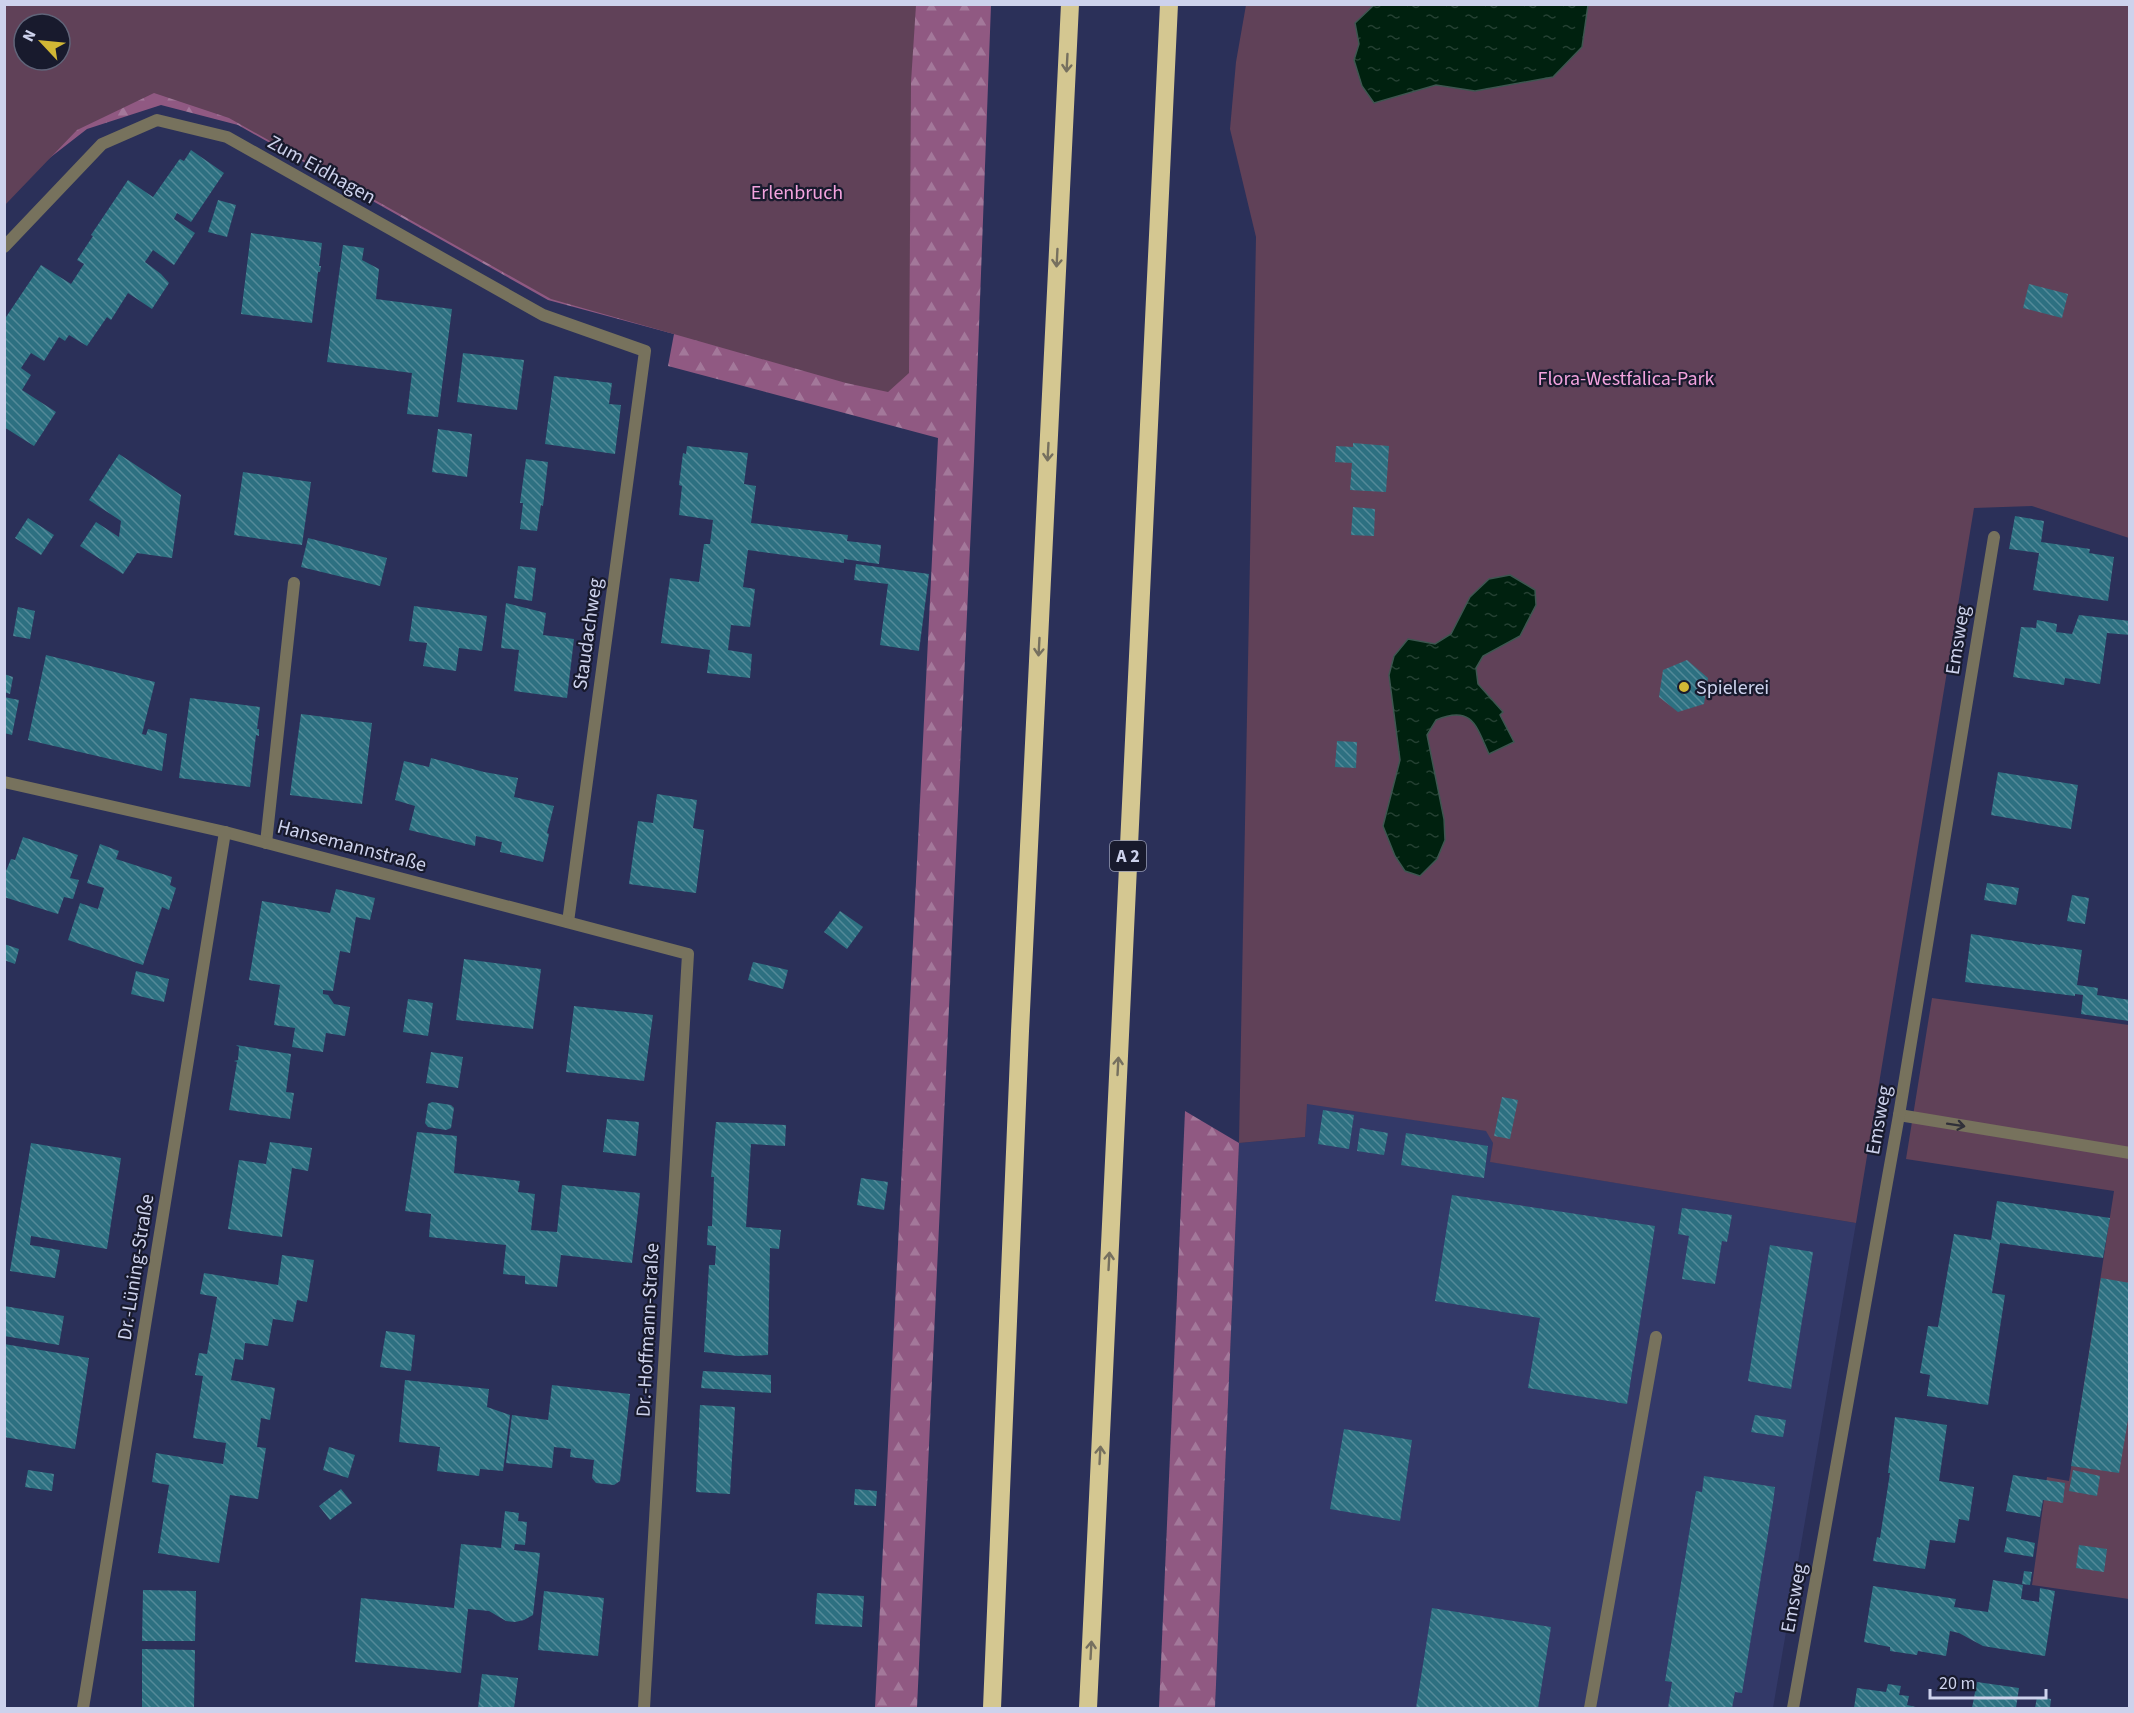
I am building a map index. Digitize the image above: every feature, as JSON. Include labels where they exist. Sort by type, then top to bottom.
[{"type":"highway","points":[[992,1708],[1020,1031],[1070,4]]},
{"type":"highway","name":"A 2","points":[[1088,1708],[1169,4]]},
{"type":"street","name":"Zum Eidhagen","points":[[4,248],[102,144],[157,120],[227,137],[543,315],[645,351]]},
{"type":"street","name":"Staudachweg","points":[[568,922],[645,351]]},
{"type":"street","name":"Emsweg","points":[[1793,1708],[1899,1115],[1994,537]]},
{"type":"street","points":[[266,843],[294,583]]},
{"type":"street","name":"Hansemannstraße","points":[[4,782],[225,832],[688,954]]},
{"type":"street","name":"Dr.-Lüning-Straße","points":[[83,1708],[225,832]]},
{"type":"street","name":"Dr.-Hoffmann-Straße","points":[[644,1708],[688,954]]},
{"type":"street","points":[[1899,1115],[2130,1153]]},
{"type":"street","points":[[1590,1708],[1656,1337]]},
{"type":"shaded area","points":[[1306,1103],[1487,1131],[1493,1143],[1491,1162],[1856,1223],[1773,1708],[1215,1708],[1239,1143],[1305,1137]]},
{"type":"green space","name":"Erlenbruch","points":[[5,4],[916,5],[911,82],[909,373],[888,392],[846,383],[551,299],[229,118],[154,93],[77,130],[5,205]]},
{"type":"green space","name":"Erlenbruch","points":[[5,5],[991,5],[974,461],[917,1708],[875,1708],[938,438],[668,366],[674,334],[548,300],[238,125],[161,105],[87,129],[38,167],[19,72],[72,72],[72,12],[12,12],[12,39]]},
{"type":"green space","name":"Flora-Westfalica-Park","points":[[1246,5],[2129,5],[2129,538],[2032,506],[1974,508],[1856,1223],[1490,1162],[1493,1143],[1486,1131],[1307,1104],[1305,1137],[1239,1143],[1256,237],[1230,129],[1236,62]]},
{"type":"green space","points":[[1932,998],[2129,1025],[2129,1599],[2032,1585],[2047,1477],[2069,1481],[2114,1191],[1906,1159]]},
{"type":"green space","points":[[1185,1111],[1239,1143],[1215,1708],[1159,1708]]},
{"type":"water","points":[[1374,5],[1588,5],[1582,47],[1553,77],[1475,91],[1436,85],[1374,103],[1362,86],[1354,60],[1359,44],[1355,23]]},
{"type":"water","points":[[1510,575],[1535,590],[1536,605],[1520,636],[1483,656],[1476,668],[1478,684],[1503,712],[1500,715],[1514,742],[1489,754],[1471,720],[1458,715],[1436,720],[1427,735],[1444,819],[1445,840],[1437,859],[1420,876],[1405,871],[1395,856],[1383,826],[1400,760],[1389,675],[1394,656],[1408,639],[1435,644],[1451,634],[1470,597],[1489,579]]},
{"type":"building","points":[[191,150],[224,173],[191,222],[177,213],[174,219],[195,233],[174,265],[153,250],[145,262],[169,283],[152,309],[128,293],[111,320],[107,317],[87,346],[69,335],[65,341],[59,337],[44,361],[31,353],[21,368],[31,375],[22,390],[56,412],[34,446],[4,427],[4,320],[41,265],[71,284],[84,264],[77,260],[128,180],[153,197],[179,160],[184,161]]},
{"type":"building","points":[[218,200],[236,205],[227,237],[208,232]]},
{"type":"building","points":[[251,233],[322,243],[319,266],[321,266],[318,272],[312,323],[241,314]]},
{"type":"building","points":[[343,245],[364,248],[362,260],[379,269],[376,299],[452,309],[438,417],[407,414],[412,373],[327,362]]},
{"type":"building","points":[[2029,284],[2068,294],[2062,318],[2023,308]]},
{"type":"building","points":[[463,353],[524,360],[517,410],[457,402]]},
{"type":"building","points":[[554,376],[612,383],[609,404],[621,405],[615,454],[545,444]]},
{"type":"building","points":[[438,429],[472,434],[467,477],[432,472]]},
{"type":"building","points":[[1353,443],[1389,446],[1386,492],[1350,490],[1352,463],[1335,462],[1336,446],[1353,447]]},
{"type":"building","points":[[687,446],[748,453],[744,484],[756,486],[751,523],[848,535],[847,541],[881,545],[879,564],[844,559],[844,563],[748,550],[743,587],[755,589],[750,627],[731,625],[728,650],[752,654],[750,678],[707,673],[710,650],[661,643],[670,578],[699,582],[704,544],[710,544],[713,520],[679,515],[682,486],[679,485],[683,453],[686,454]]},
{"type":"building","points":[[119,454],[181,495],[172,558],[137,553],[123,574],[80,546],[96,522],[119,537],[121,521],[89,500]]},
{"type":"building","points":[[526,459],[548,462],[543,506],[541,505],[537,531],[520,529],[523,503],[520,503]]},
{"type":"building","points":[[243,472],[311,482],[302,545],[234,535]]},
{"type":"building","points":[[1353,507],[1375,509],[1374,536],[1351,535]]},
{"type":"building","points":[[2015,516],[2044,521],[2041,542],[2090,549],[2089,553],[2114,557],[2108,601],[2033,590],[2039,553],[2009,549]]},
{"type":"building","points":[[28,518],[54,535],[41,555],[15,538]]},
{"type":"building","points":[[308,538],[387,558],[380,586],[301,567]]},
{"type":"building","points":[[856,564],[929,574],[919,651],[880,645],[888,584],[854,580]]},
{"type":"building","points":[[518,566],[536,568],[532,601],[514,598]]},
{"type":"building","points":[[506,603],[546,613],[543,635],[574,639],[567,698],[514,691],[519,650],[501,648]]},
{"type":"building","points":[[414,606],[487,616],[482,651],[459,648],[456,671],[423,666],[427,643],[409,641]]},
{"type":"building","points":[[18,607],[35,611],[30,639],[13,636]]},
{"type":"building","points":[[2079,615],[2130,621],[2130,635],[2107,633],[2100,684],[2065,678],[2064,685],[2013,677],[2021,627],[2036,628],[2037,620],[2057,624],[2056,632],[2072,634]]},
{"type":"building","points":[[46,655],[155,682],[142,734],[146,735],[148,729],[167,734],[162,771],[28,740]]},
{"type":"building","name":"Spielerei","points":[[1687,660],[1708,678],[1704,704],[1678,712],[1659,697],[1663,670]]},
{"type":"building","points":[[4,674],[13,677],[10,694],[4,692]]},
{"type":"building","points":[[4,697],[19,700],[12,735],[4,733]]},
{"type":"building","points":[[190,698],[260,707],[257,729],[259,729],[259,736],[256,735],[250,787],[179,778]]},
{"type":"building","points":[[301,714],[372,723],[362,804],[290,795]]},
{"type":"building","points":[[1337,741],[1357,742],[1356,768],[1335,767]]},
{"type":"building","points":[[431,758],[518,778],[514,797],[554,806],[543,862],[500,852],[502,842],[476,836],[475,846],[409,830],[415,806],[395,800],[404,761],[429,767]]},
{"type":"building","points":[[1998,772],[2078,785],[2071,829],[1991,815]]},
{"type":"building","points":[[657,794],[697,800],[693,828],[704,830],[696,893],[629,884],[638,821],[653,823]]},
{"type":"building","points":[[23,837],[78,855],[70,878],[79,880],[73,899],[64,897],[58,914],[4,897],[4,876],[11,859],[15,860]]},
{"type":"building","points":[[100,844],[119,851],[116,859],[172,877],[170,885],[176,888],[169,910],[162,907],[143,965],[68,940],[80,903],[98,909],[104,888],[87,883]]},
{"type":"building","points":[[1987,883],[2019,888],[2016,905],[1984,900]]},
{"type":"building","points":[[336,889],[375,898],[370,920],[356,917],[350,953],[340,951],[333,991],[323,990],[323,994],[328,995],[334,1004],[350,1007],[345,1036],[326,1033],[323,1052],[292,1047],[295,1028],[274,1025],[280,985],[249,980],[262,901],[330,913]]},
{"type":"building","points":[[2072,895],[2089,898],[2085,924],[2067,921]]},
{"type":"building","points":[[840,911],[863,927],[847,949],[824,932]]},
{"type":"building","points":[[1971,934],[2082,950],[2077,985],[2098,988],[2097,995],[2130,1000],[2129,1021],[2081,1014],[2083,995],[2075,994],[2075,996],[1965,982]]},
{"type":"building","points":[[4,944],[19,949],[15,964],[4,960]]},
{"type":"building","points":[[464,959],[541,969],[533,1029],[456,1020]]},
{"type":"building","points":[[753,962],[788,970],[783,989],[748,980]]},
{"type":"building","points":[[136,971],[169,979],[164,1002],[131,994]]},
{"type":"building","points":[[408,999],[433,1003],[428,1036],[403,1032]]},
{"type":"building","points":[[574,1006],[653,1015],[644,1081],[566,1072]]},
{"type":"building","points":[[236,1045],[291,1054],[286,1092],[294,1093],[290,1119],[229,1110],[237,1062],[234,1061],[238,1060],[239,1047]]},
{"type":"building","points":[[431,1052],[463,1057],[458,1088],[426,1083]]},
{"type":"building","points":[[1502,1097],[1518,1100],[1510,1139],[1494,1136]]},
{"type":"building","points":[[432,1102],[451,1105],[454,1108],[451,1128],[446,1130],[428,1127],[425,1123],[428,1104]]},
{"type":"building","points":[[1323,1110],[1354,1115],[1349,1149],[1318,1144]]},
{"type":"building","points":[[607,1119],[639,1122],[636,1156],[603,1152]]},
{"type":"building","points":[[716,1122],[786,1125],[785,1146],[751,1144],[746,1227],[781,1230],[779,1249],[770,1248],[768,1355],[738,1356],[704,1352],[709,1265],[715,1265],[716,1246],[707,1245],[708,1226],[712,1226],[714,1177],[711,1177]]},
{"type":"building","points":[[1360,1128],[1388,1133],[1384,1155],[1357,1151]]},
{"type":"building","points":[[417,1132],[457,1136],[454,1173],[520,1181],[518,1192],[535,1194],[531,1230],[557,1232],[562,1185],[640,1193],[632,1263],[561,1255],[557,1287],[525,1284],[525,1276],[503,1274],[506,1245],[429,1237],[431,1214],[405,1211]]},
{"type":"building","points":[[1406,1133],[1488,1146],[1484,1178],[1401,1165]]},
{"type":"building","points":[[270,1142],[312,1148],[308,1171],[292,1168],[282,1237],[228,1229],[239,1160],[266,1164]]},
{"type":"building","points":[[31,1143],[121,1158],[107,1249],[31,1236],[30,1245],[60,1250],[55,1278],[10,1271]]},
{"type":"building","points":[[861,1178],[888,1182],[884,1210],[857,1205]]},
{"type":"building","points":[[1452,1195],[1655,1226],[1627,1404],[1528,1388],[1540,1318],[1435,1301]]},
{"type":"building","points":[[1997,1201],[2110,1218],[2103,1258],[2000,1243],[1992,1293],[2005,1295],[1988,1405],[1927,1396],[1930,1375],[1920,1373],[1928,1326],[1938,1327],[1954,1234],[1991,1240]]},
{"type":"building","points":[[1682,1208],[1732,1215],[1727,1242],[1722,1241],[1715,1284],[1682,1279],[1689,1236],[1678,1234]]},
{"type":"building","points":[[1770,1245],[1813,1252],[1791,1389],[1748,1381]]},
{"type":"building","points":[[282,1255],[314,1260],[307,1302],[297,1300],[293,1322],[273,1319],[268,1346],[245,1343],[243,1360],[235,1359],[231,1380],[275,1388],[270,1420],[261,1418],[257,1447],[266,1448],[258,1499],[230,1495],[219,1563],[158,1553],[169,1485],[152,1482],[156,1453],[223,1464],[226,1443],[193,1438],[203,1376],[195,1375],[199,1353],[207,1354],[217,1297],[200,1294],[204,1273],[278,1285]]},
{"type":"building","points":[[2101,1278],[2130,1283],[2130,1408],[2119,1473],[2071,1466]]},
{"type":"building","points":[[4,1306],[64,1316],[59,1345],[4,1336]]},
{"type":"building","points":[[386,1331],[415,1335],[411,1371],[380,1367]]},
{"type":"building","points":[[4,1344],[89,1358],[75,1449],[4,1437]]},
{"type":"building","points":[[703,1371],[771,1375],[771,1393],[701,1388]]},
{"type":"building","points":[[405,1380],[489,1389],[487,1407],[510,1415],[503,1471],[480,1469],[479,1476],[437,1471],[440,1447],[399,1442]]},
{"type":"building","points":[[552,1385],[630,1394],[620,1481],[614,1485],[596,1483],[592,1478],[594,1460],[570,1457],[571,1449],[554,1447],[552,1468],[506,1463],[512,1415],[548,1420]]},
{"type":"building","points":[[700,1405],[735,1407],[730,1494],[696,1492]]},
{"type":"building","points":[[1755,1415],[1786,1420],[1783,1437],[1751,1432]]},
{"type":"building","points":[[1895,1417],[1947,1425],[1939,1481],[1974,1487],[1969,1521],[1959,1519],[1955,1543],[1930,1540],[1925,1569],[1873,1561],[1877,1537],[1880,1538],[1890,1473],[1888,1473]]},
{"type":"building","points":[[1344,1429],[1412,1440],[1400,1521],[1330,1509]]},
{"type":"building","points":[[329,1447],[355,1455],[348,1478],[323,1470]]},
{"type":"building","points":[[28,1470],[54,1474],[52,1491],[25,1487]]},
{"type":"building","points":[[2073,1470],[2100,1476],[2097,1496],[2069,1491]]},
{"type":"building","points":[[2013,1475],[2065,1483],[2063,1503],[2043,1500],[2040,1517],[2006,1511]]},
{"type":"building","points":[[1704,1476],[1775,1487],[1773,1503],[1742,1693],[1735,1692],[1732,1708],[1668,1708],[1672,1682],[1665,1681],[1696,1491],[1702,1492]]},
{"type":"building","points":[[341,1489],[352,1503],[330,1520],[319,1506]]},
{"type":"building","points":[[855,1489],[877,1491],[876,1506],[854,1505]]},
{"type":"building","points":[[505,1511],[519,1513],[518,1521],[527,1522],[525,1545],[515,1544],[514,1550],[540,1553],[533,1615],[515,1622],[506,1621],[489,1611],[468,1609],[461,1673],[355,1662],[361,1598],[454,1608],[461,1544],[501,1548]]},
{"type":"building","points":[[2007,1537],[2035,1543],[2033,1557],[2004,1552]]},
{"type":"building","points":[[2079,1545],[2107,1549],[2104,1572],[2076,1568]]},
{"type":"building","points":[[2024,1571],[2032,1572],[2030,1585],[2022,1584]]},
{"type":"building","points":[[1993,1580],[2023,1585],[2021,1599],[2039,1602],[2040,1588],[2055,1591],[2045,1656],[1983,1646],[1959,1633],[1950,1631],[1946,1656],[1918,1651],[1917,1655],[1890,1651],[1890,1647],[1864,1642],[1873,1586],[1956,1599],[1954,1607],[1988,1612]]},
{"type":"building","points":[[143,1590],[196,1591],[195,1641],[142,1641]]},
{"type":"building","points":[[544,1591],[604,1598],[598,1656],[538,1650]]},
{"type":"building","points":[[817,1593],[864,1596],[862,1627],[815,1624]]},
{"type":"building","points":[[1432,1608],[1551,1627],[1538,1708],[1416,1708]]},
{"type":"building","points":[[142,1649],[195,1650],[194,1708],[142,1708]]},
{"type":"building","points":[[482,1674],[518,1678],[514,1708],[478,1708]]},
{"type":"building","points":[[1977,1682],[2019,1688],[2016,1708],[1972,1708]]},
{"type":"building","points":[[1888,1684],[1901,1686],[1899,1695],[1909,1696],[1907,1705],[1920,1708],[1854,1708],[1857,1688],[1886,1692]]},
{"type":"building","points":[[2037,1697],[2051,1699],[2050,1708],[2035,1708]]},
{"type":"place","name":"Spielerei","points":[[1684,687]]}]
